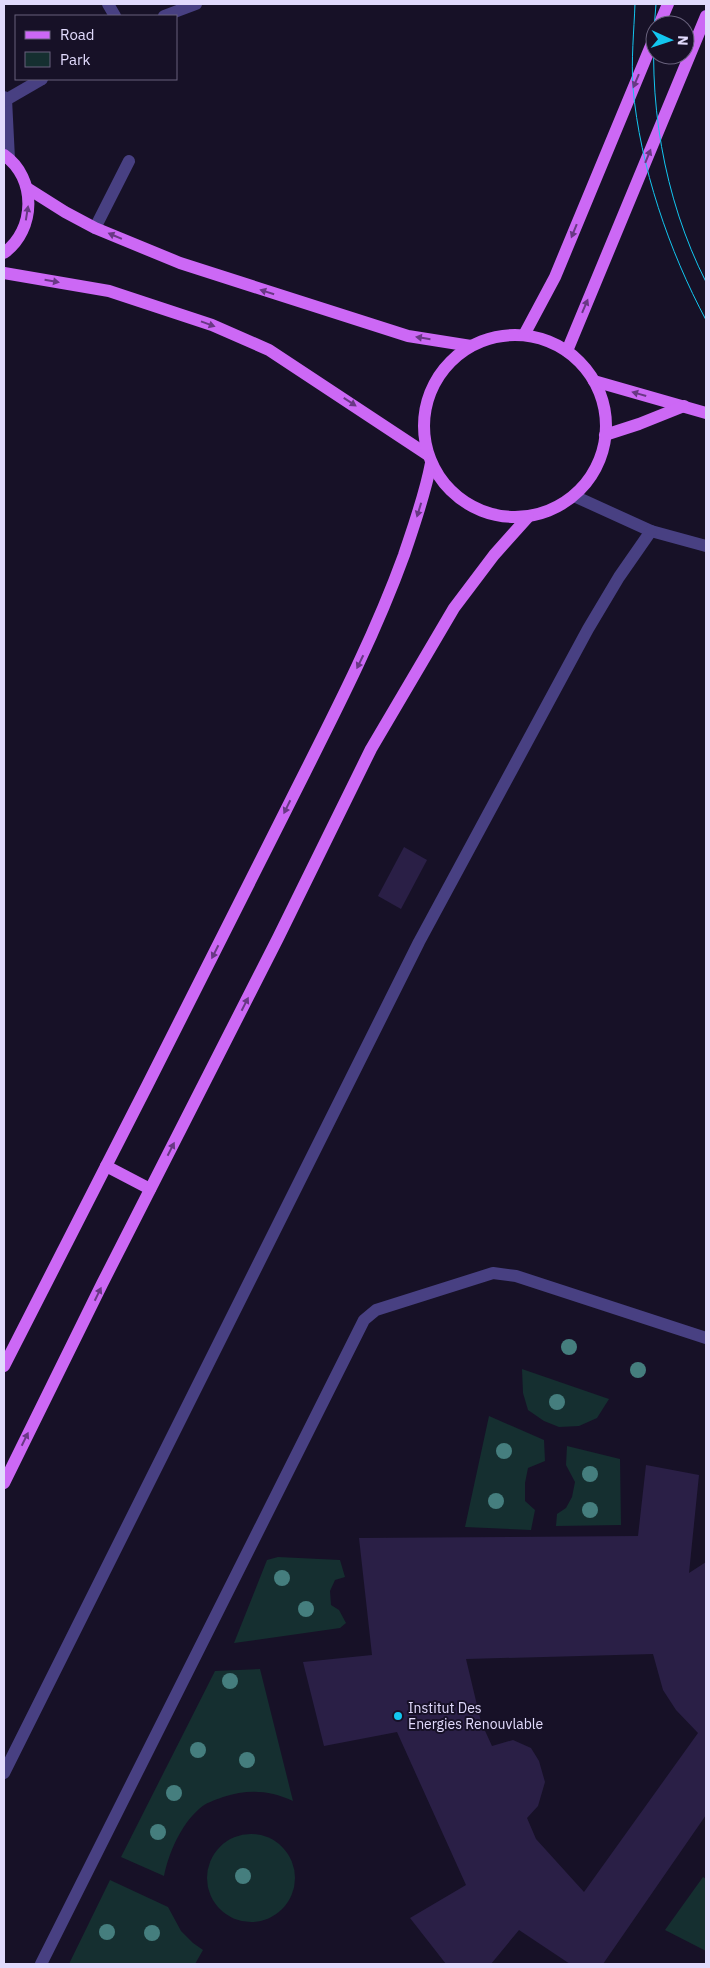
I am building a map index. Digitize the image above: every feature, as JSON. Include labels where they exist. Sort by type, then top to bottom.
[{"type":"main road","points":[[566,351],[706,16]]},
{"type":"main road","points":[[524,335],[555,277],[645,60]]},
{"type":"main road","points":[[4,253],[11,248],[23,231],[29,210],[27,188],[20,172],[6,157]]},
{"type":"main road","points":[[27,188],[64,212],[95,228],[180,263],[408,336],[471,346]]},
{"type":"main road","points":[[4,273],[109,291],[212,325],[269,350],[429,459],[443,483],[460,500],[481,511],[504,518],[528,517],[544,513],[560,506],[574,496],[599,462],[605,435],[604,407],[594,381],[586,370],[566,351],[554,343],[524,335],[506,335],[488,339],[471,346],[454,358],[440,374],[429,392],[424,413],[424,434],[429,459],[427,484],[395,580],[364,652],[4,1366]]},
{"type":"main road","points":[[594,381],[706,413]]},
{"type":"main road","points":[[605,435],[684,406]]},
{"type":"main road","points":[[4,1483],[150,1189],[274,947],[371,749],[454,608],[494,555],[528,517]]},
{"type":"main road","points":[[106,1166],[150,1189]]},
{"type":"street","points":[[108,4],[114,15]]},
{"type":"street","points":[[167,15],[196,4]]},
{"type":"street","points":[[6,157],[5,99],[40,80]]},
{"type":"street","points":[[95,228],[129,160]]},
{"type":"street","points":[[574,496],[650,530],[706,546]]},
{"type":"street","points":[[4,1772],[419,942],[588,629],[650,530]]},
{"type":"street","points":[[41,1964],[364,1320],[376,1310],[493,1273],[516,1276],[706,1338]]},
{"type":"green space","points":[[522,1369],[609,1399],[597,1418],[579,1426],[559,1427],[544,1421],[528,1410],[523,1393]]},
{"type":"green space","points":[[489,1416],[544,1440],[545,1461],[528,1468],[525,1483],[525,1501],[535,1510],[531,1530],[465,1527]]},
{"type":"green space","points":[[567,1446],[620,1459],[621,1525],[556,1526],[557,1514],[566,1508],[572,1497],[575,1482],[566,1465]]},
{"type":"green space","points":[[278,1557],[340,1560],[345,1577],[335,1580],[330,1591],[331,1605],[339,1610],[346,1623],[340,1628],[234,1643],[267,1560]]},
{"type":"green space","points":[[260,1669],[293,1801],[267,1793],[250,1792],[232,1794],[204,1805],[193,1815],[181,1831],[169,1858],[164,1876],[121,1857],[215,1671]]},
{"type":"green space","points":[[251,1834],[268,1837],[276,1841],[288,1853],[292,1861],[295,1878],[292,1895],[288,1903],[276,1915],[268,1919],[251,1922],[234,1919],[226,1915],[214,1903],[210,1895],[207,1878],[210,1861],[214,1853],[226,1841],[234,1837]]},
{"type":"green space","points":[[703,1877],[706,1879],[706,1951],[665,1930]]},
{"type":"green space","points":[[110,1880],[168,1907],[181,1931],[203,1950],[195,1964],[69,1964]]},
{"type":"building","points":[[404,847],[427,860],[401,909],[378,896]]},
{"type":"building","name":"Institut Des Energies Renouvlable","points":[[646,1465],[699,1475],[689,1573],[706,1562],[706,1815],[603,1964],[570,1964],[519,1930],[491,1964],[446,1964],[410,1918],[466,1885],[397,1732],[324,1746],[303,1662],[372,1655],[359,1538],[638,1536]],"holes":[[[653,1654],[663,1690],[676,1710],[698,1733],[584,1892],[536,1839],[527,1818],[538,1806],[545,1782],[539,1761],[531,1748],[513,1740],[492,1746],[481,1722],[466,1659]]]},
{"type":"tram line","points":[[635,4],[632,77],[642,147],[649,177],[668,237],[706,320]]},
{"type":"tram line","points":[[656,4],[654,75],[662,146],[679,216],[691,250],[706,282]]},
{"type":"place","name":"Institut Des Energies Renouvlable","points":[[398,1716]]}]
